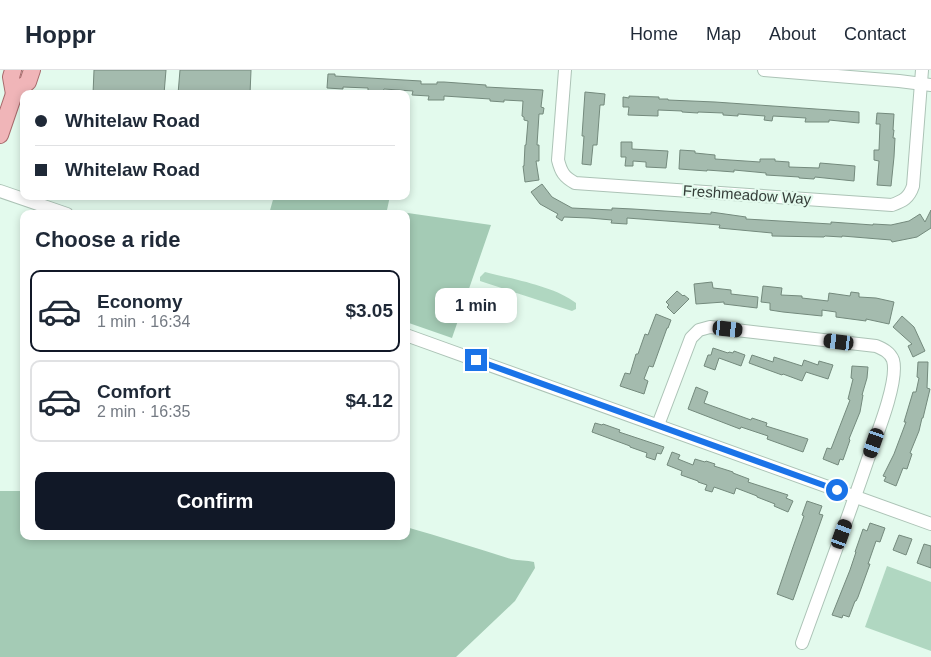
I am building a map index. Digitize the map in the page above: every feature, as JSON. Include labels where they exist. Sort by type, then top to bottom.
[{"type":"main road","points":[[0,135],[14,94],[11,77],[13,70]]},
{"type":"main road","points":[[14,94],[28,82],[32,70]]},
{"type":"street","name":"Freshmeadow Way","points":[[565,70],[558,160],[561,170],[568,179],[575,183],[892,205],[902,202],[907,198],[913,186],[926,84],[922,70]]},
{"type":"street","points":[[764,70],[926,84]]},
{"type":"street","points":[[0,191],[20,198]]},
{"type":"street","points":[[26,200],[55,210]]},
{"type":"street","points":[[658,425],[691,338],[699,330],[710,327],[876,346],[886,350],[892,358],[894,371],[886,407],[802,643]]},
{"type":"street","points":[[410,336],[931,524]]},
{"type":"green space","points":[[273,200],[389,200],[387,210],[270,210]]},
{"type":"green space","points":[[410,213],[491,225],[452,338],[410,323]]},
{"type":"green space","points":[[485,272],[556,292],[576,303],[576,309],[572,311],[480,281],[480,277]]},
{"type":"green space","points":[[0,491],[20,491],[20,540],[410,540],[410,528],[511,559],[534,562],[535,568],[515,601],[456,657],[0,657]]},
{"type":"green space","points":[[887,566],[931,582],[931,651],[865,627]]},
{"type":"building","points":[[94,70],[166,70],[164,90],[93,90]]},
{"type":"building","points":[[180,70],[251,70],[250,90],[178,90]]},
{"type":"building","points":[[328,74],[335,74],[335,76],[421,81],[421,84],[444,82],[486,85],[486,87],[543,90],[541,107],[544,108],[543,114],[539,114],[537,145],[539,145],[539,161],[536,161],[539,180],[525,182],[523,166],[528,121],[524,120],[522,116],[523,101],[504,100],[504,102],[490,101],[490,99],[444,96],[444,100],[428,100],[429,96],[412,95],[413,91],[410,90],[327,88]]},
{"type":"building","points":[[585,92],[605,94],[604,105],[600,105],[597,145],[593,145],[591,165],[582,164]]},
{"type":"building","points":[[629,96],[859,112],[859,123],[829,120],[829,122],[805,122],[806,118],[773,116],[772,121],[764,120],[765,116],[738,114],[738,116],[723,115],[723,113],[658,110],[658,116],[628,115],[629,107],[623,107],[623,97],[629,98]]},
{"type":"building","points":[[877,113],[894,114],[893,138],[895,138],[891,186],[877,185],[879,161],[874,160],[874,150],[879,150],[880,124],[876,124]]},
{"type":"building","points":[[621,142],[632,142],[632,149],[668,151],[666,168],[646,167],[646,162],[633,161],[633,166],[625,166],[626,157],[621,157]]},
{"type":"building","points":[[680,150],[715,155],[715,159],[760,162],[760,159],[775,159],[775,161],[789,162],[789,167],[819,168],[820,163],[855,166],[854,181],[766,175],[766,173],[734,170],[734,172],[679,169]]},
{"type":"building","points":[[542,184],[552,197],[572,208],[612,210],[612,208],[711,214],[711,212],[746,217],[746,219],[873,225],[891,225],[909,221],[920,214],[925,222],[931,210],[931,228],[917,237],[892,242],[891,240],[842,236],[772,236],[772,233],[719,228],[720,225],[627,218],[627,224],[611,223],[612,220],[589,218],[564,217],[562,221],[556,217],[558,214],[540,204],[531,192]]},
{"type":"building","points":[[712,282],[713,288],[731,290],[731,294],[758,297],[757,308],[724,304],[724,302],[696,304],[694,284]]},
{"type":"building","points":[[763,286],[782,288],[781,295],[802,296],[802,298],[828,301],[829,293],[850,296],[851,292],[859,293],[859,297],[894,302],[889,324],[866,319],[866,321],[836,317],[836,312],[822,310],[822,316],[783,312],[770,310],[770,303],[761,302]]},
{"type":"building","points":[[677,291],[689,299],[674,314],[667,307],[669,305],[666,302]]},
{"type":"building","points":[[656,314],[671,320],[653,367],[649,366],[644,379],[648,381],[644,394],[620,386],[625,373],[630,374],[636,354],[638,354],[645,334],[648,335]]},
{"type":"building","points":[[902,316],[914,327],[925,351],[913,357],[908,346],[912,344],[893,327]]},
{"type":"building","points":[[713,348],[728,353],[733,353],[734,351],[745,355],[741,366],[719,358],[715,370],[704,366]]},
{"type":"building","points":[[752,355],[773,362],[774,357],[802,366],[804,360],[818,365],[819,361],[833,365],[828,379],[806,372],[802,381],[749,363]]},
{"type":"building","points":[[918,362],[928,362],[927,388],[930,389],[919,431],[910,453],[912,454],[907,469],[903,468],[896,486],[884,481],[886,477],[883,476],[906,422],[904,422],[913,392],[916,392],[919,378],[917,377]]},
{"type":"building","points":[[852,366],[868,367],[867,378],[860,412],[843,460],[840,459],[838,465],[823,459],[827,448],[831,449],[850,400],[848,399],[853,379],[851,378]]},
{"type":"building","points":[[696,387],[708,392],[704,403],[751,420],[752,418],[767,423],[766,426],[808,439],[803,452],[767,439],[768,436],[741,427],[740,429],[688,409]]},
{"type":"building","points":[[595,423],[603,424],[620,430],[619,432],[664,447],[661,454],[657,453],[655,460],[646,457],[647,453],[592,432]]},
{"type":"building","points":[[672,452],[680,455],[678,459],[693,465],[695,459],[706,461],[715,464],[714,466],[749,479],[748,482],[788,495],[786,498],[793,501],[788,512],[774,506],[775,504],[736,488],[734,494],[714,487],[712,492],[705,490],[707,485],[681,475],[682,471],[667,465]]},
{"type":"building","points":[[807,501],[822,506],[819,514],[823,515],[793,600],[777,594],[804,516],[802,515]]},
{"type":"building","points":[[870,523],[885,528],[880,542],[876,541],[858,597],[849,617],[843,615],[842,618],[832,615],[850,570],[863,529],[867,531]]},
{"type":"building","points":[[899,535],[912,539],[906,555],[893,550]]},
{"type":"building","points":[[924,544],[931,546],[931,568],[917,563]]},
{"type":"route","points":[[476,360],[837,490]]}]
